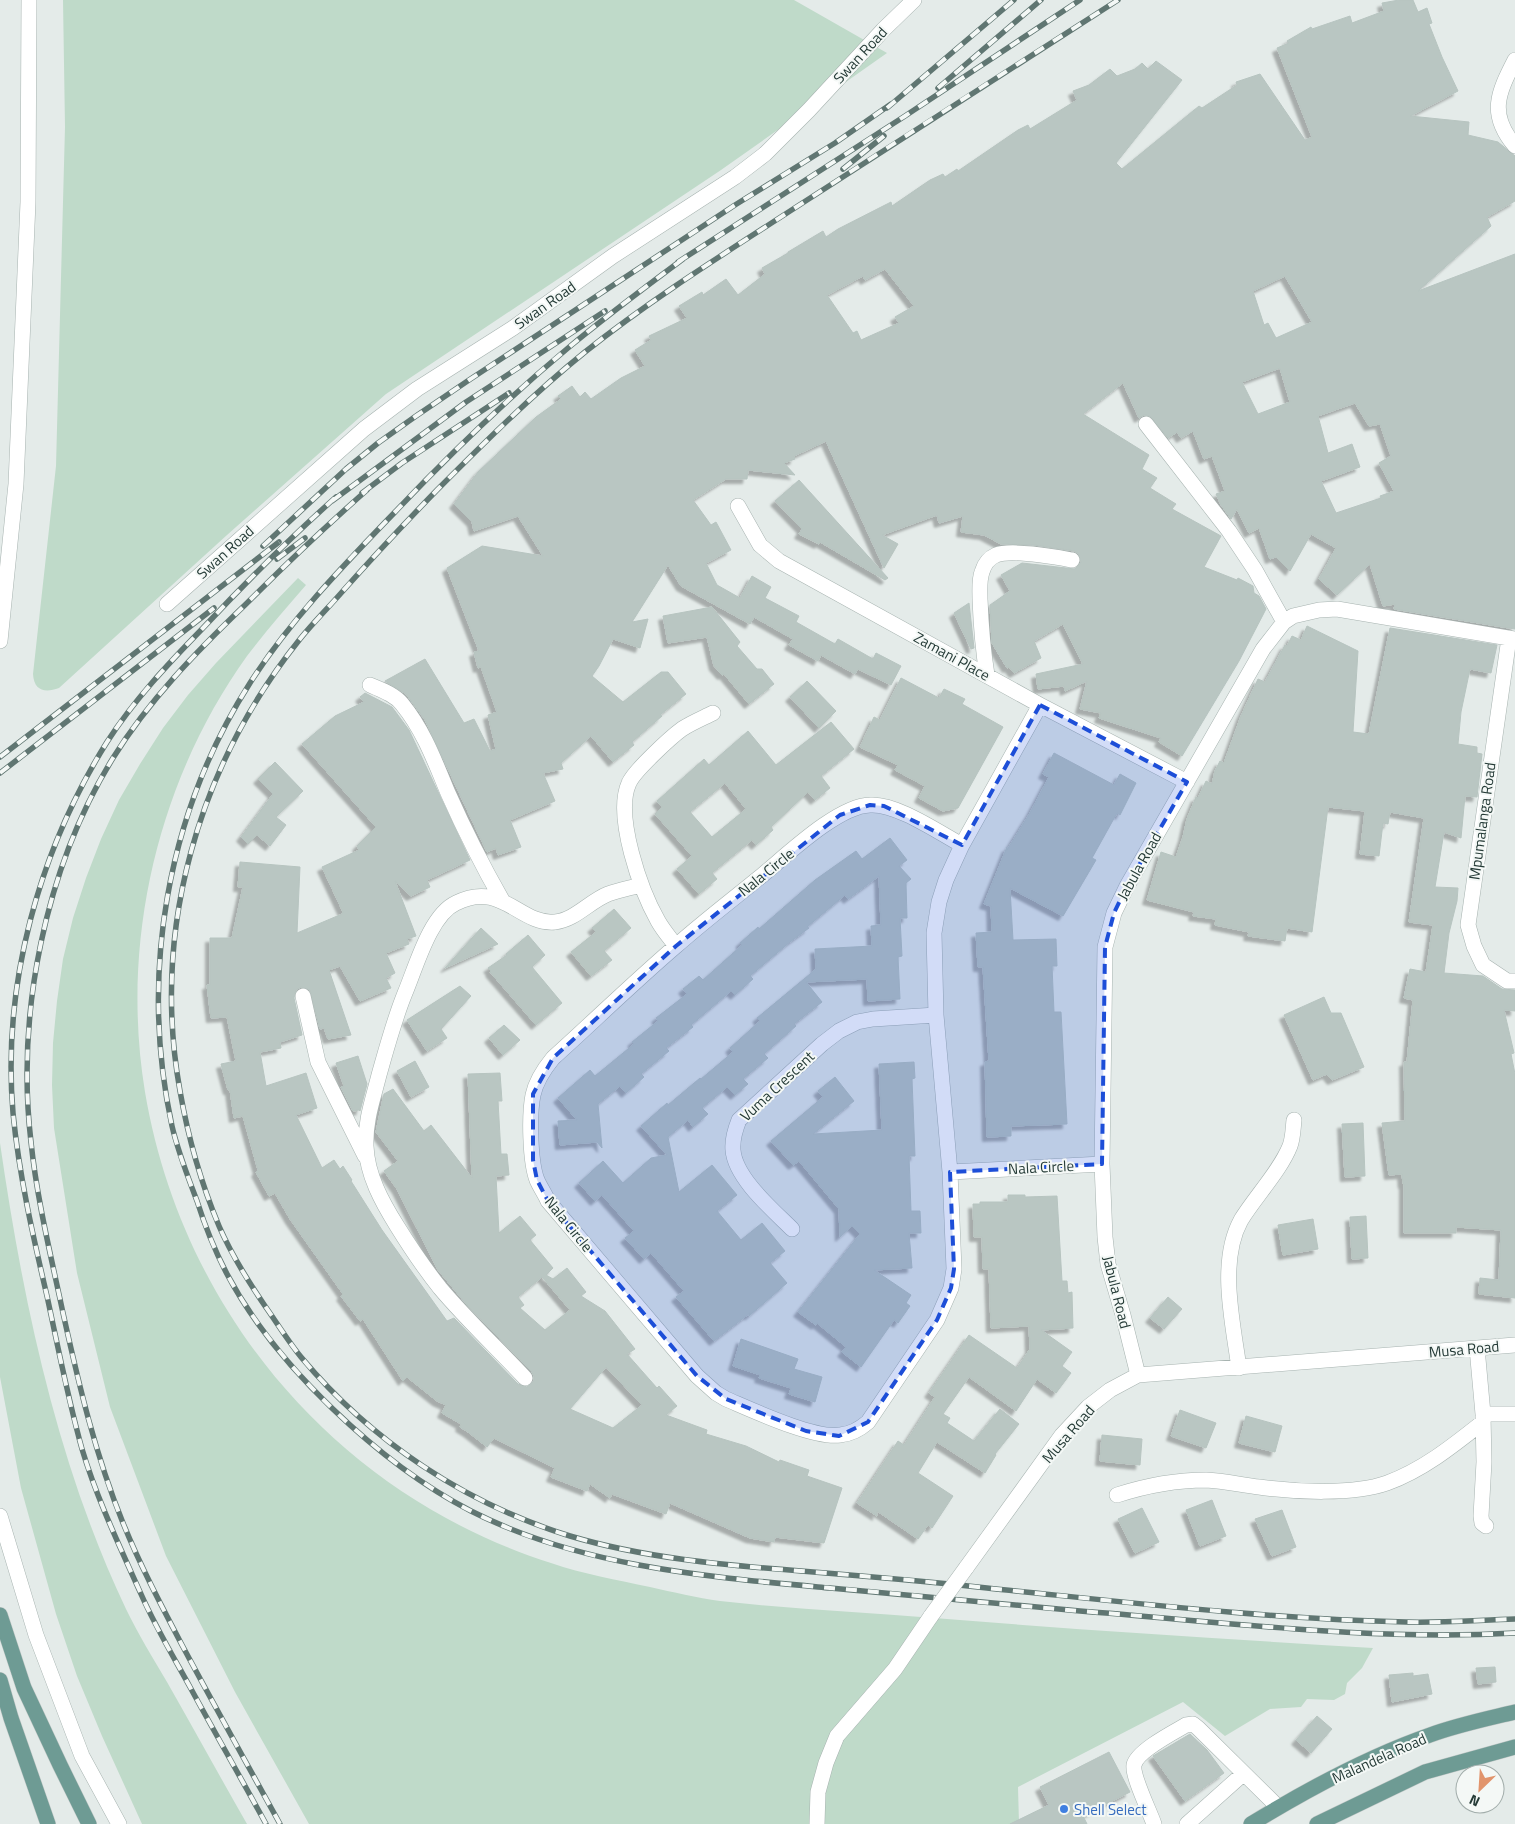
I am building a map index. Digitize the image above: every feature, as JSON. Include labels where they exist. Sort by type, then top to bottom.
[{"type":"main road","points":[[0,1615],[24,1688],[89,1824]]},
{"type":"main road","points":[[0,1680],[11,1718],[48,1824]]},
{"type":"main road","name":"Malandela Road","points":[[1252,1824],[1278,1807],[1353,1766],[1430,1735],[1515,1712]]},
{"type":"main road","points":[[1317,1824],[1425,1772],[1515,1747]]},
{"type":"street","points":[[0,642],[16,484],[28,202],[29,0]]},
{"type":"street","name":"Swan Road","points":[[167,604],[364,429],[417,390],[513,328],[613,256],[735,177],[766,154],[883,30],[914,0]]},
{"type":"street","points":[[1515,60],[1501,86],[1498,109],[1502,126],[1515,146]]},
{"type":"street","points":[[1146,424],[1230,530],[1284,622]]},
{"type":"street","name":"Zamani Place","points":[[738,506],[760,545],[779,561],[1040,705],[1187,782]]},
{"type":"street","points":[[987,675],[980,620],[980,583],[982,571],[989,560],[998,554],[1041,555],[1072,560]]},
{"type":"street","name":"Jabula Road","points":[[1138,1375],[1108,1264],[1102,1164],[1105,947],[1114,913],[1126,886],[1263,649],[1284,622],[1303,612],[1337,609],[1512,638]]},
{"type":"street","name":"Mpumalanga Road","points":[[1512,638],[1468,926],[1474,946],[1483,965],[1507,980],[1515,981]]},
{"type":"street","points":[[370,684],[402,703],[421,730],[449,796],[502,900]]},
{"type":"street","name":"Nala Circle","points":[[962,845],[899,811],[884,806],[870,805],[858,807],[840,815],[805,840],[676,946],[553,1058],[541,1073],[533,1094],[531,1116],[533,1160],[537,1180],[548,1201],[697,1376],[716,1393],[740,1405],[798,1428],[839,1436],[856,1431],[868,1422],[937,1320],[951,1288],[954,1269],[950,1172],[936,1015],[934,933],[939,902],[946,880],[962,845],[1040,705]]},
{"type":"street","points":[[676,946],[659,924],[641,885],[632,856],[625,819],[628,783],[636,771],[682,729],[713,713]]},
{"type":"street","points":[[525,1378],[441,1289],[418,1260],[384,1206],[378,1193],[366,1148],[366,1128],[396,1016],[428,937],[446,909],[457,902],[488,897],[502,900],[528,916],[542,921],[556,922],[571,916],[608,894],[641,885]]},
{"type":"street","points":[[303,996],[318,1062],[369,1164]]},
{"type":"street","name":"Vuma Crescent","points":[[792,1229],[760,1196],[735,1162],[732,1149],[734,1134],[739,1120],[822,1044],[839,1031],[857,1022],[873,1019],[936,1015]]},
{"type":"street","points":[[1239,1368],[1230,1301],[1229,1267],[1232,1244],[1240,1222],[1289,1148],[1294,1120]]},
{"type":"street","name":"Nala Circle","points":[[950,1172],[1102,1164]]},
{"type":"street","name":"Musa Road","points":[[817,1824],[818,1792],[837,1736],[895,1669],[1062,1435],[1088,1407],[1110,1390],[1138,1375],[1515,1345]]},
{"type":"street","points":[[1477,1348],[1483,1418],[1484,1462],[1481,1516],[1482,1523],[1486,1526]]},
{"type":"street","points":[[1117,1495],[1153,1485],[1208,1480],[1296,1491],[1332,1490],[1379,1485],[1410,1473],[1434,1458],[1483,1418],[1515,1414]]},
{"type":"street","points":[[0,1516],[36,1635],[79,1746],[119,1824]]},
{"type":"street","points":[[1154,1824],[1134,1774],[1134,1764],[1138,1756],[1186,1724],[1193,1724],[1198,1728],[1278,1807]]},
{"type":"street","points":[[1187,1824],[1243,1774]]},
{"type":"highlighted area","points":[[1040,705],[1187,782],[1127,886],[1114,913],[1105,947],[1102,1164],[950,1172],[954,1269],[951,1288],[937,1320],[868,1422],[839,1436],[806,1431],[726,1399],[697,1376],[548,1201],[537,1180],[533,1160],[533,1094],[553,1058],[676,946],[840,815],[870,805],[884,806],[962,845]]},
{"type":"green space","points":[[63,0],[794,0],[887,53],[721,170],[386,394],[59,688],[45,690],[38,687],[33,674],[56,466],[65,127]]},
{"type":"green space","points":[[298,578],[306,585],[247,656],[216,704],[190,755],[169,809],[153,864],[143,920],[138,978],[139,1035],[145,1092],[164,1173],[194,1249],[233,1320],[282,1384],[338,1442],[402,1492],[474,1532],[563,1567],[694,1597],[747,1604],[1373,1648],[1362,1668],[1347,1683],[1345,1694],[1334,1700],[1307,1699],[1301,1707],[1270,1709],[1225,1736],[1183,1702],[1018,1787],[1019,1824],[309,1824],[235,1692],[166,1556],[110,1407],[77,1273],[54,1128],[52,1085],[53,1043],[63,959],[73,918],[86,878],[119,800],[163,728],[188,695],[216,663]]},
{"type":"green space","points":[[0,1143],[9,1203],[32,1322],[62,1440],[80,1497],[126,1609],[247,1824],[142,1824],[77,1676],[56,1614],[21,1488],[0,1377]]},
{"type":"building","points":[[1413,0],[1418,12],[1427,8],[1432,23],[1429,24],[1458,91],[1410,116],[1469,122],[1468,135],[1498,142],[1515,156],[1515,201],[1487,217],[1491,226],[1418,291],[1515,254],[1515,629],[1394,609],[1395,604],[1383,606],[1370,564],[1337,595],[1319,579],[1336,548],[1311,534],[1290,571],[1276,557],[1270,559],[1259,528],[1249,533],[1237,509],[1231,519],[1221,505],[1216,494],[1225,491],[1212,456],[1204,459],[1193,431],[1181,438],[1177,432],[1168,438],[1150,416],[1144,415],[1139,418],[1123,383],[1083,414],[1149,455],[1142,469],[1157,478],[1150,488],[1176,504],[1172,509],[1221,536],[1204,567],[1237,580],[1238,578],[1253,586],[1254,593],[1259,596],[1266,609],[1239,661],[1182,756],[1159,742],[1161,738],[1099,718],[1101,713],[1080,709],[1087,681],[1065,691],[1064,686],[1038,689],[1036,674],[1083,664],[1063,624],[1034,641],[1041,658],[1014,673],[1009,667],[1007,668],[992,643],[990,605],[1010,591],[1001,575],[1022,563],[1075,569],[1081,562],[1078,553],[1034,545],[1001,544],[984,535],[961,532],[963,516],[939,523],[937,515],[882,535],[898,544],[884,568],[826,441],[794,456],[795,459],[784,463],[795,475],[748,470],[747,479],[726,479],[693,500],[711,525],[716,522],[731,550],[706,563],[717,585],[740,598],[752,576],[771,587],[765,598],[799,616],[796,622],[835,644],[838,639],[873,659],[876,653],[901,666],[891,685],[858,669],[855,674],[821,655],[818,661],[789,645],[793,639],[754,617],[750,624],[681,586],[668,565],[632,622],[648,619],[640,648],[613,639],[592,676],[623,702],[661,672],[668,672],[686,694],[660,715],[662,716],[632,742],[634,745],[613,762],[591,736],[561,763],[563,769],[543,773],[555,801],[510,820],[521,847],[498,855],[496,848],[487,852],[425,720],[406,694],[385,681],[425,659],[464,723],[474,719],[490,751],[496,749],[488,715],[497,712],[481,667],[478,668],[474,652],[479,651],[447,568],[482,546],[543,556],[518,516],[474,531],[472,522],[454,504],[478,472],[536,417],[561,399],[558,396],[572,386],[580,397],[585,392],[591,399],[621,378],[645,366],[635,350],[651,340],[649,336],[687,318],[679,306],[702,292],[703,295],[726,279],[738,295],[765,274],[762,268],[788,252],[823,231],[826,237],[891,202],[892,206],[930,180],[943,174],[945,177],[957,169],[958,171],[1018,130],[1028,125],[1030,129],[1077,100],[1073,91],[1089,85],[1110,69],[1117,76],[1135,69],[1142,63],[1148,69],[1156,61],[1182,80],[1116,163],[1122,169],[1199,106],[1202,108],[1237,85],[1236,82],[1260,74],[1305,140],[1312,137],[1277,48],[1289,43],[1287,41],[1311,27],[1312,29],[1350,16],[1352,23],[1384,11],[1382,3]],"holes":[[[885,269],[914,306],[895,317],[899,323],[861,340],[857,331],[853,333],[827,295],[863,276],[865,280]],[[1285,276],[1312,322],[1276,338],[1268,323],[1264,325],[1253,291]],[[1280,368],[1290,402],[1258,414],[1242,382]],[[1355,403],[1369,426],[1380,424],[1391,456],[1379,463],[1394,491],[1380,496],[1381,498],[1336,513],[1321,481],[1360,467],[1352,444],[1328,453],[1318,416]]]},
{"type":"building","points":[[799,480],[888,578],[885,580],[820,542],[819,544],[799,534],[802,529],[775,501]]},
{"type":"building","points":[[969,603],[974,648],[971,649],[954,613]]},
{"type":"building","points":[[712,607],[740,642],[737,646],[757,669],[762,669],[774,684],[749,704],[724,674],[722,675],[714,666],[707,637],[668,643],[663,616]]},
{"type":"building","points":[[1307,626],[1358,651],[1353,732],[1369,734],[1390,628],[1497,645],[1491,673],[1470,669],[1461,712],[1458,744],[1477,747],[1477,753],[1482,754],[1477,797],[1465,796],[1461,838],[1444,832],[1435,887],[1458,888],[1457,901],[1449,933],[1444,973],[1483,976],[1502,989],[1515,990],[1515,1011],[1504,1010],[1514,1053],[1511,1054],[1515,1074],[1515,1298],[1479,1294],[1480,1278],[1499,1280],[1501,1230],[1456,1227],[1456,1233],[1404,1233],[1404,1184],[1402,1174],[1389,1175],[1382,1123],[1405,1121],[1404,1062],[1407,1062],[1413,1000],[1404,998],[1410,969],[1426,972],[1433,925],[1409,922],[1424,818],[1390,812],[1388,824],[1383,823],[1379,856],[1360,854],[1365,811],[1328,807],[1312,932],[1287,928],[1285,941],[1248,936],[1249,932],[1215,925],[1216,919],[1193,916],[1194,912],[1147,900],[1161,852],[1176,857],[1187,819],[1196,797],[1198,798],[1206,781],[1212,784],[1220,761],[1224,763],[1241,716],[1258,679],[1265,682],[1285,645],[1287,646],[1292,636],[1301,640]]},
{"type":"building","points":[[901,678],[939,698],[944,689],[965,699],[962,704],[1003,727],[958,808],[943,811],[919,798],[925,786],[895,770],[898,765],[860,747],[874,717],[880,720]]},
{"type":"building","points":[[807,681],[836,711],[819,728],[790,697]]},
{"type":"building","points":[[365,693],[392,707],[409,730],[470,860],[427,880],[430,887],[411,896],[395,881],[416,936],[407,939],[409,944],[386,953],[395,973],[386,978],[391,988],[360,1001],[340,966],[329,970],[351,1035],[328,1039],[324,1028],[320,1029],[310,990],[301,987],[296,990],[294,998],[302,1035],[280,1042],[281,1048],[260,1052],[266,1086],[306,1073],[317,1108],[296,1115],[322,1168],[334,1160],[340,1169],[343,1166],[382,1230],[447,1321],[454,1318],[518,1384],[527,1387],[534,1381],[532,1372],[467,1305],[438,1270],[397,1189],[384,1171],[398,1161],[376,1132],[384,1094],[393,1089],[424,1131],[431,1125],[472,1178],[468,1074],[500,1073],[502,1101],[498,1101],[501,1154],[507,1154],[509,1175],[496,1176],[499,1233],[520,1216],[536,1235],[530,1240],[553,1268],[546,1275],[553,1279],[567,1268],[586,1292],[581,1296],[605,1311],[635,1349],[627,1354],[657,1388],[659,1386],[677,1406],[666,1415],[707,1430],[706,1434],[746,1446],[779,1462],[780,1460],[809,1470],[807,1476],[842,1488],[824,1543],[775,1537],[774,1542],[750,1538],[670,1503],[666,1514],[612,1494],[610,1498],[590,1484],[587,1491],[551,1477],[555,1468],[494,1438],[487,1447],[460,1427],[461,1424],[442,1413],[446,1405],[437,1401],[407,1377],[403,1381],[363,1319],[360,1321],[341,1296],[343,1294],[290,1219],[275,1193],[269,1196],[256,1172],[258,1170],[243,1116],[234,1118],[230,1090],[228,1090],[221,1064],[236,1061],[227,1017],[211,1018],[207,985],[210,985],[210,938],[232,938],[243,887],[238,887],[240,862],[300,867],[297,933],[342,914],[343,912],[322,867],[359,850],[357,846],[376,827],[302,744],[335,716],[364,702],[360,697]],"holes":[[[542,1277],[570,1310],[545,1330],[520,1308],[524,1305],[518,1297]],[[606,1367],[642,1405],[613,1428],[570,1409]]]},
{"type":"building","points":[[831,722],[854,749],[821,776],[830,788],[815,800],[808,792],[771,827],[773,830],[756,845],[752,840],[712,873],[717,879],[699,894],[677,869],[692,856],[655,814],[662,807],[657,801],[704,759],[709,765],[748,731],[776,765]],"holes":[[[725,783],[746,809],[712,837],[690,812]]]},
{"type":"building","points":[[1054,753],[1114,785],[1120,774],[1136,783],[1120,815],[1117,813],[1092,858],[1096,860],[1063,916],[1010,888],[1013,940],[1056,939],[1057,966],[1052,966],[1054,1012],[1061,1012],[1067,1124],[1011,1126],[1011,1136],[987,1137],[985,1062],[989,1061],[983,967],[978,967],[976,933],[992,932],[991,906],[984,904],[1007,847],[1007,850],[1049,777],[1043,774]]},
{"type":"building","points":[[275,762],[303,791],[276,817],[286,825],[270,846],[257,835],[248,844],[241,837],[273,794],[258,779]]},
{"type":"building","points":[[890,838],[907,860],[899,866],[911,879],[906,883],[907,918],[900,918],[902,956],[898,957],[900,999],[868,1001],[867,979],[806,982],[822,1002],[794,1024],[796,1026],[764,1054],[768,1058],[743,1079],[748,1084],[735,1095],[727,1087],[702,1108],[708,1114],[693,1127],[688,1120],[668,1137],[679,1192],[712,1165],[737,1195],[717,1211],[741,1240],[762,1223],[785,1251],[770,1263],[787,1283],[749,1316],[750,1313],[714,1341],[676,1297],[684,1291],[651,1253],[644,1259],[625,1238],[634,1231],[602,1195],[595,1201],[579,1183],[603,1161],[623,1183],[651,1158],[667,1155],[641,1126],[667,1103],[668,1105],[733,1052],[730,1048],[760,1021],[757,1018],[816,969],[815,949],[872,946],[871,926],[881,925],[879,876],[848,899],[845,895],[807,927],[809,928],[750,976],[753,979],[735,995],[731,991],[691,1025],[693,1027],[666,1048],[669,1051],[641,1074],[644,1077],[626,1093],[620,1086],[598,1104],[602,1148],[597,1142],[560,1145],[558,1121],[577,1120],[558,1098],[590,1070],[595,1076],[634,1044],[632,1042],[658,1021],[656,1018],[687,994],[683,989],[699,976],[703,980],[742,945],[740,943],[758,927],[759,929],[815,880],[856,851],[862,859]]},
{"type":"building","points":[[614,909],[631,928],[604,951],[612,960],[591,976],[571,952],[596,932],[592,928]]},
{"type":"building","points":[[481,928],[498,944],[445,968]]},
{"type":"building","points":[[528,935],[545,955],[532,967],[562,1003],[536,1025],[488,968],[507,955]]},
{"type":"building","points":[[460,986],[471,996],[441,1029],[447,1038],[427,1051],[407,1020]]},
{"type":"building","points":[[1324,997],[1331,1013],[1341,1013],[1364,1067],[1332,1080],[1327,1074],[1313,1080],[1284,1015]]},
{"type":"building","points":[[504,1025],[520,1040],[503,1055],[489,1038]]},
{"type":"building","points":[[358,1056],[367,1084],[360,1111],[353,1111],[341,1087],[344,1086],[336,1063]]},
{"type":"building","points":[[415,1061],[429,1087],[411,1097],[397,1071]]},
{"type":"building","points":[[914,1062],[915,1078],[912,1079],[915,1156],[909,1156],[911,1211],[920,1211],[921,1233],[909,1233],[912,1268],[874,1270],[911,1295],[906,1303],[910,1306],[898,1323],[894,1320],[861,1367],[842,1352],[846,1347],[817,1323],[816,1325],[798,1312],[860,1234],[852,1226],[840,1237],[839,1209],[799,1161],[793,1165],[771,1141],[823,1097],[818,1091],[835,1077],[854,1101],[813,1134],[882,1130],[879,1064]]},
{"type":"building","points":[[1363,1123],[1365,1176],[1345,1177],[1342,1124]]},
{"type":"building","points":[[1008,1195],[1025,1195],[1025,1197],[1057,1196],[1062,1281],[1067,1281],[1068,1293],[1072,1292],[1073,1328],[1041,1330],[1072,1352],[1062,1366],[1071,1373],[1056,1393],[1037,1379],[1016,1411],[969,1377],[943,1414],[950,1418],[947,1423],[974,1441],[1000,1409],[1019,1424],[995,1454],[985,1473],[937,1442],[918,1473],[953,1496],[932,1528],[928,1525],[918,1539],[877,1511],[877,1516],[857,1503],[898,1441],[904,1445],[935,1397],[929,1393],[969,1335],[1017,1368],[1030,1349],[1029,1326],[991,1328],[989,1269],[983,1269],[982,1237],[974,1237],[973,1204],[980,1204],[980,1202],[1008,1202]]},
{"type":"building","points":[[1366,1216],[1368,1258],[1352,1259],[1350,1217]]},
{"type":"building","points":[[1313,1219],[1318,1249],[1283,1255],[1278,1225]]},
{"type":"building","points":[[1168,1297],[1182,1309],[1164,1329],[1150,1318]]},
{"type":"building","points":[[741,1339],[798,1359],[794,1369],[822,1377],[815,1402],[789,1394],[791,1388],[759,1378],[760,1375],[733,1366]]},
{"type":"building","points":[[1180,1410],[1216,1423],[1206,1448],[1171,1436]]},
{"type":"building","points":[[1246,1416],[1282,1426],[1275,1452],[1239,1443]]},
{"type":"building","points":[[1102,1435],[1142,1439],[1140,1465],[1100,1461]]},
{"type":"building","points":[[1212,1500],[1226,1536],[1200,1546],[1186,1510]]},
{"type":"building","points":[[1142,1508],[1159,1542],[1135,1553],[1118,1519]]},
{"type":"building","points":[[1282,1510],[1296,1547],[1272,1556],[1255,1519]]},
{"type":"building","points":[[1495,1667],[1496,1682],[1478,1684],[1476,1668]]},
{"type":"building","points":[[1413,1673],[1413,1676],[1428,1674],[1432,1694],[1392,1702],[1389,1675]]},
{"type":"building","points":[[1317,1716],[1332,1729],[1311,1753],[1296,1740]]},
{"type":"building","points":[[1190,1734],[1207,1750],[1224,1773],[1185,1801],[1153,1756]]},
{"type":"building","points":[[1109,1752],[1130,1792],[1083,1816],[1087,1824],[1010,1824],[1049,1805],[1040,1787]]},
{"type":"railway","points":[[887,108],[1014,0]]},
{"type":"railway","points":[[938,88],[1041,0]]},
{"type":"railway","points":[[678,262],[905,116],[1080,0]]},
{"type":"railway","points":[[1118,0],[693,274],[585,352],[528,401],[437,490],[377,553],[300,639],[264,688],[234,741],[210,795],[191,852],[178,911],[172,970],[173,1031],[180,1091],[191,1143],[206,1193],[229,1247],[259,1297],[301,1357],[358,1416],[389,1442],[423,1466],[458,1487],[531,1523],[598,1544],[626,1550],[684,1560],[742,1566],[917,1581],[1196,1609],[1301,1617],[1420,1622],[1515,1619]]},
{"type":"railway","points":[[263,546],[346,469],[416,416],[735,205],[835,143],[891,104]]},
{"type":"railway","points":[[843,169],[884,136]]},
{"type":"railway","points":[[683,259],[568,348],[479,427],[437,469],[300,615],[266,659],[221,733],[198,786],[180,840],[168,896],[160,953],[159,1011],[162,1069],[172,1126],[203,1220],[227,1274],[273,1343],[301,1377],[366,1439],[401,1467],[436,1491],[471,1511],[513,1530],[556,1545],[601,1557],[692,1574],[1049,1608],[1243,1625],[1351,1632],[1460,1635],[1515,1633]]},
{"type":"railway","points":[[332,501],[466,402],[605,311]]},
{"type":"railway","points":[[362,493],[402,463],[509,393]]},
{"type":"railway","points":[[280,1824],[151,1585],[123,1523],[104,1471],[88,1419],[75,1366],[41,1207],[31,1142],[27,1093],[28,1043],[32,993],[41,943],[53,894],[69,846],[89,801],[113,758],[142,716],[192,658],[290,561],[367,490]]},
{"type":"railway","points":[[266,1824],[152,1618],[109,1523],[82,1449],[27,1205],[19,1159],[13,1113],[11,1064],[13,1016],[30,920],[44,873],[62,828],[83,784],[107,742],[140,697],[177,655],[268,561],[336,497]]},
{"type":"railway","points":[[277,559],[305,538]]},
{"type":"railway","points":[[0,757],[279,542]]},
{"type":"railway","points":[[0,773],[214,608]]},
{"type":"place","name":"Shell Select","points":[[1064,1809]]}]
